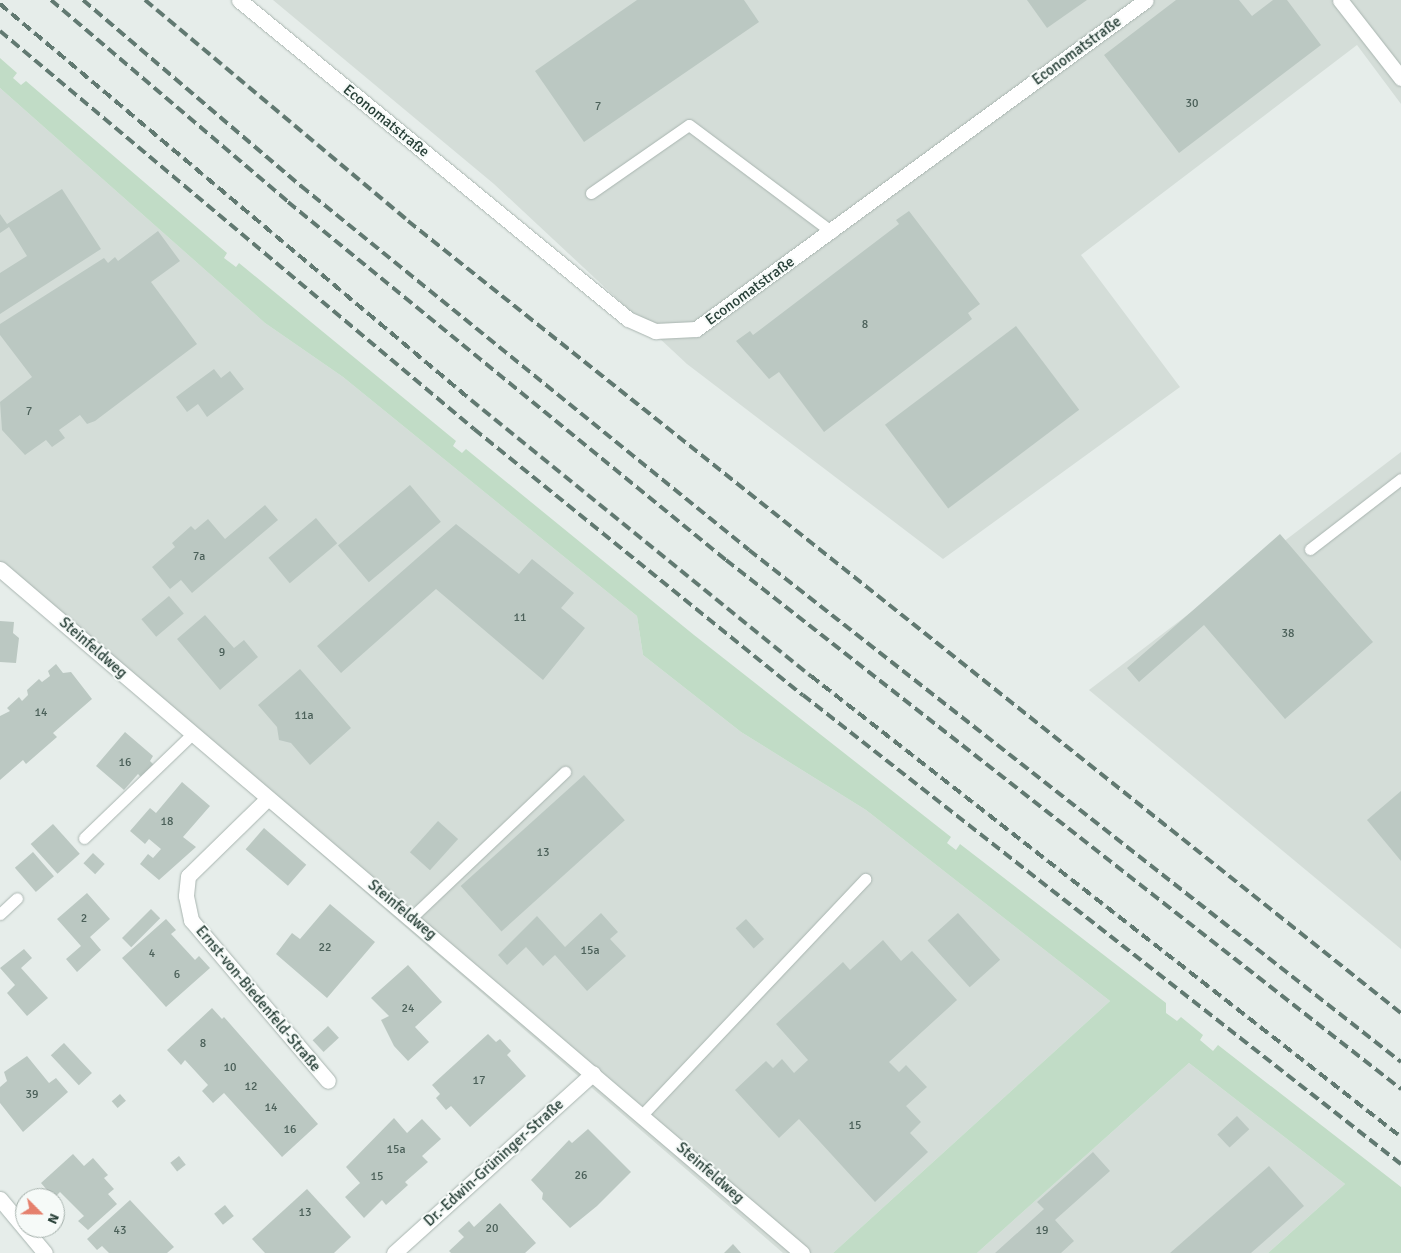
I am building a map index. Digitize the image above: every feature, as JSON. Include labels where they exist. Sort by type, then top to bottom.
[{"type":"street","name":"Economatstraße","points":[[239,0],[628,319],[656,331],[696,329],[832,232],[1146,0]]},
{"type":"street","points":[[1340,0],[1401,78]]},
{"type":"street","name":"Steinfeldweg","points":[[0,569],[268,799],[412,917],[802,1253]]},
{"type":"street","name":"Ernst-von-Biedenfeld-Straße","points":[[268,799],[188,876],[186,896],[191,920],[328,1081]]},
{"type":"street","name":"Dr.-Edwin-Grüninger-Straße","points":[[394,1253],[593,1073]]},
{"type":"street","points":[[0,1199],[45,1253]]},
{"type":"lane","points":[[591,193],[689,125],[832,232]]},
{"type":"lane","points":[[1310,549],[1401,479]]},
{"type":"lane","points":[[84,838],[192,734]]},
{"type":"lane","points":[[412,917],[565,772]]},
{"type":"lane","points":[[642,1115],[865,879]]},
{"type":"lane","points":[[0,914],[17,898]]},
{"type":"shaded area","points":[[273,0],[1401,0],[1401,104],[1357,45],[1081,255],[1180,387],[943,559],[687,364],[494,184]]},
{"type":"shaded area","points":[[0,88],[265,323],[343,377],[637,616],[643,655],[741,732],[866,810],[1110,1001],[833,1253],[783,1253],[0,577]]},
{"type":"shaded area","points":[[1401,452],[1401,949],[1089,690]]},
{"type":"shaded area","points":[[1189,1063],[1345,1184],[1268,1253],[977,1253]]},
{"type":"green space","points":[[0,58],[17,73],[13,78],[21,85],[26,81],[227,253],[224,258],[236,267],[239,263],[456,441],[453,446],[462,453],[466,449],[694,635],[951,837],[947,843],[956,850],[960,844],[1166,1003],[1166,1013],[1177,1021],[1181,1017],[1203,1035],[1200,1040],[1213,1051],[1218,1045],[1401,1187],[1401,1253],[1268,1253],[1345,1184],[1189,1063],[977,1253],[833,1253],[1110,1001],[866,810],[741,732],[643,655],[637,616],[343,377],[265,323],[0,88]]},
{"type":"building","points":[[637,0],[744,0],[759,22],[584,142],[535,71]]},
{"type":"building","points":[[1027,0],[1087,0],[1047,28]]},
{"type":"building","points":[[1176,0],[1239,0],[1252,16],[1273,0],[1287,0],[1321,45],[1179,153],[1104,55]]},
{"type":"building","points":[[62,189],[101,249],[0,314],[0,273],[27,256],[9,227],[0,233],[0,214],[7,224]]},
{"type":"building","points":[[909,211],[980,304],[968,313],[972,319],[824,432],[779,372],[769,379],[736,341],[750,331],[753,335],[899,224],[896,220]]},
{"type":"building","points":[[158,231],[180,261],[151,282],[197,344],[95,421],[87,424],[80,415],[59,430],[65,438],[52,447],[46,440],[25,455],[2,430],[0,402],[32,377],[0,335],[0,324],[104,258],[108,263],[115,257],[118,261]]},
{"type":"building","points":[[1016,326],[1079,410],[948,509],[885,425]]},
{"type":"building","points":[[214,369],[221,378],[230,371],[244,389],[207,417],[198,404],[187,412],[176,397]]},
{"type":"building","points":[[410,485],[441,522],[369,582],[338,545]]},
{"type":"building","points":[[265,505],[278,520],[192,593],[181,580],[170,589],[152,567],[175,547],[172,543],[191,526],[195,530],[208,519],[225,539]]},
{"type":"building","points":[[316,518],[337,543],[290,583],[269,558]]},
{"type":"building","points":[[456,524],[519,574],[532,559],[574,593],[561,608],[585,628],[543,680],[436,589],[341,673],[317,646]]},
{"type":"building","points":[[1280,534],[1373,642],[1285,719],[1204,625],[1139,682],[1127,668]]},
{"type":"building","points":[[169,596],[184,614],[156,637],[141,619]]},
{"type":"building","points":[[205,615],[234,648],[244,640],[258,657],[220,690],[177,639]]},
{"type":"building","points":[[0,621],[14,622],[13,633],[19,638],[16,663],[0,662]]},
{"type":"building","points":[[56,664],[63,673],[71,672],[92,699],[53,733],[57,737],[26,764],[23,760],[0,780],[0,716],[10,711],[7,708],[19,697],[22,701],[28,695],[27,690],[39,679],[42,682],[50,676],[48,671]]},
{"type":"building","points":[[300,669],[351,728],[310,765],[291,743],[279,740],[277,727],[258,705]]},
{"type":"building","points":[[125,732],[153,756],[150,761],[154,765],[143,779],[138,774],[124,790],[96,766]]},
{"type":"building","points":[[584,775],[625,820],[501,931],[461,886]]},
{"type":"building","points":[[182,782],[210,806],[183,837],[196,847],[159,880],[140,864],[148,854],[153,858],[161,849],[149,839],[145,844],[130,831],[150,808],[156,813]]},
{"type":"building","points":[[1401,791],[1401,861],[1367,820]]},
{"type":"building","points":[[438,821],[458,839],[430,870],[410,852]]},
{"type":"building","points":[[53,824],[80,854],[57,874],[31,844]]},
{"type":"building","points":[[264,828],[306,865],[288,886],[246,849]]},
{"type":"building","points":[[33,852],[54,876],[36,892],[15,868]]},
{"type":"building","points":[[93,853],[105,864],[95,874],[83,863]]},
{"type":"building","points":[[87,893],[110,919],[90,937],[101,950],[77,972],[66,959],[81,946],[57,919]]},
{"type":"building","points":[[330,904],[375,942],[327,998],[276,954],[292,933],[300,939]]},
{"type":"building","points":[[151,909],[160,918],[131,947],[122,938]]},
{"type":"building","points":[[601,913],[618,932],[610,939],[626,956],[587,991],[555,955],[543,966],[526,947],[507,965],[498,955],[537,916],[565,947]]},
{"type":"building","points":[[958,913],[1000,960],[970,987],[928,940]]},
{"type":"building","points":[[166,919],[176,930],[171,934],[195,960],[199,956],[210,968],[166,1007],[122,958]]},
{"type":"building","points":[[746,919],[764,939],[754,948],[736,928]]},
{"type":"building","points":[[883,940],[901,961],[912,951],[957,1000],[889,1062],[899,1072],[906,1065],[927,1087],[906,1106],[921,1122],[910,1133],[928,1152],[875,1202],[799,1119],[779,1138],[735,1090],[766,1061],[773,1068],[782,1059],[794,1073],[808,1060],[776,1024],[843,962],[850,970]]},
{"type":"building","points":[[24,949],[32,958],[21,968],[48,998],[27,1016],[7,993],[15,985],[0,968]]},
{"type":"building","points":[[408,965],[442,1002],[415,1027],[429,1042],[408,1061],[394,1046],[381,1020],[389,1016],[371,998]]},
{"type":"building","points":[[212,1008],[222,1019],[224,1017],[318,1124],[282,1157],[224,1093],[213,1103],[202,1091],[208,1085],[185,1060],[181,1065],[167,1050]]},
{"type":"building","points":[[328,1026],[339,1038],[324,1052],[313,1040]]},
{"type":"building","points":[[488,1034],[496,1042],[500,1039],[511,1051],[507,1055],[526,1076],[470,1127],[451,1106],[446,1110],[436,1098],[440,1094],[432,1085]]},
{"type":"building","points":[[64,1043],[92,1073],[79,1085],[51,1055]]},
{"type":"building","points":[[27,1056],[49,1083],[56,1078],[68,1092],[23,1132],[0,1103],[0,1087],[7,1081],[4,1072]]},
{"type":"building","points":[[120,1094],[126,1101],[118,1108],[112,1101]]},
{"type":"building","points":[[1237,1116],[1249,1129],[1230,1148],[1217,1134]]},
{"type":"building","points":[[394,1118],[407,1133],[422,1119],[441,1139],[422,1156],[428,1162],[405,1182],[408,1185],[386,1205],[382,1200],[364,1218],[345,1197],[360,1183],[346,1167]]},
{"type":"building","points":[[588,1129],[631,1172],[597,1206],[570,1228],[542,1199],[543,1193],[531,1180],[569,1140],[572,1143]]},
{"type":"building","points":[[1093,1152],[1110,1171],[1055,1220],[1074,1241],[1061,1253],[995,1253],[1044,1209],[1037,1202]]},
{"type":"building","points":[[73,1154],[84,1166],[93,1158],[108,1175],[104,1178],[114,1189],[108,1194],[117,1204],[88,1230],[78,1221],[84,1216],[65,1197],[65,1188],[45,1188],[41,1183]]},
{"type":"building","points":[[179,1156],[186,1165],[177,1171],[170,1163]]},
{"type":"building","points":[[1269,1166],[1304,1206],[1251,1253],[1170,1253]]},
{"type":"building","points":[[307,1189],[351,1237],[334,1253],[265,1253],[252,1239]]},
{"type":"building","points":[[130,1200],[174,1247],[167,1253],[109,1253],[102,1246],[97,1250],[87,1239]]},
{"type":"building","points":[[500,1203],[536,1243],[525,1253],[451,1253],[449,1251],[464,1237],[458,1231],[469,1221],[474,1227]]},
{"type":"building","points":[[225,1205],[234,1216],[223,1225],[214,1214]]},
{"type":"building","points":[[733,1244],[741,1253],[724,1253]]},
{"type":"railway","points":[[51,0],[288,202],[726,560],[1401,1089]]},
{"type":"railway","points":[[83,0],[301,186],[749,550],[1401,1062]]},
{"type":"railway","points":[[145,0],[408,221],[1401,1013]]},
{"type":"railway","points":[[0,4],[471,400],[811,676],[1401,1137]]},
{"type":"railway","points":[[0,31],[474,429],[803,695],[1401,1164]]}]
